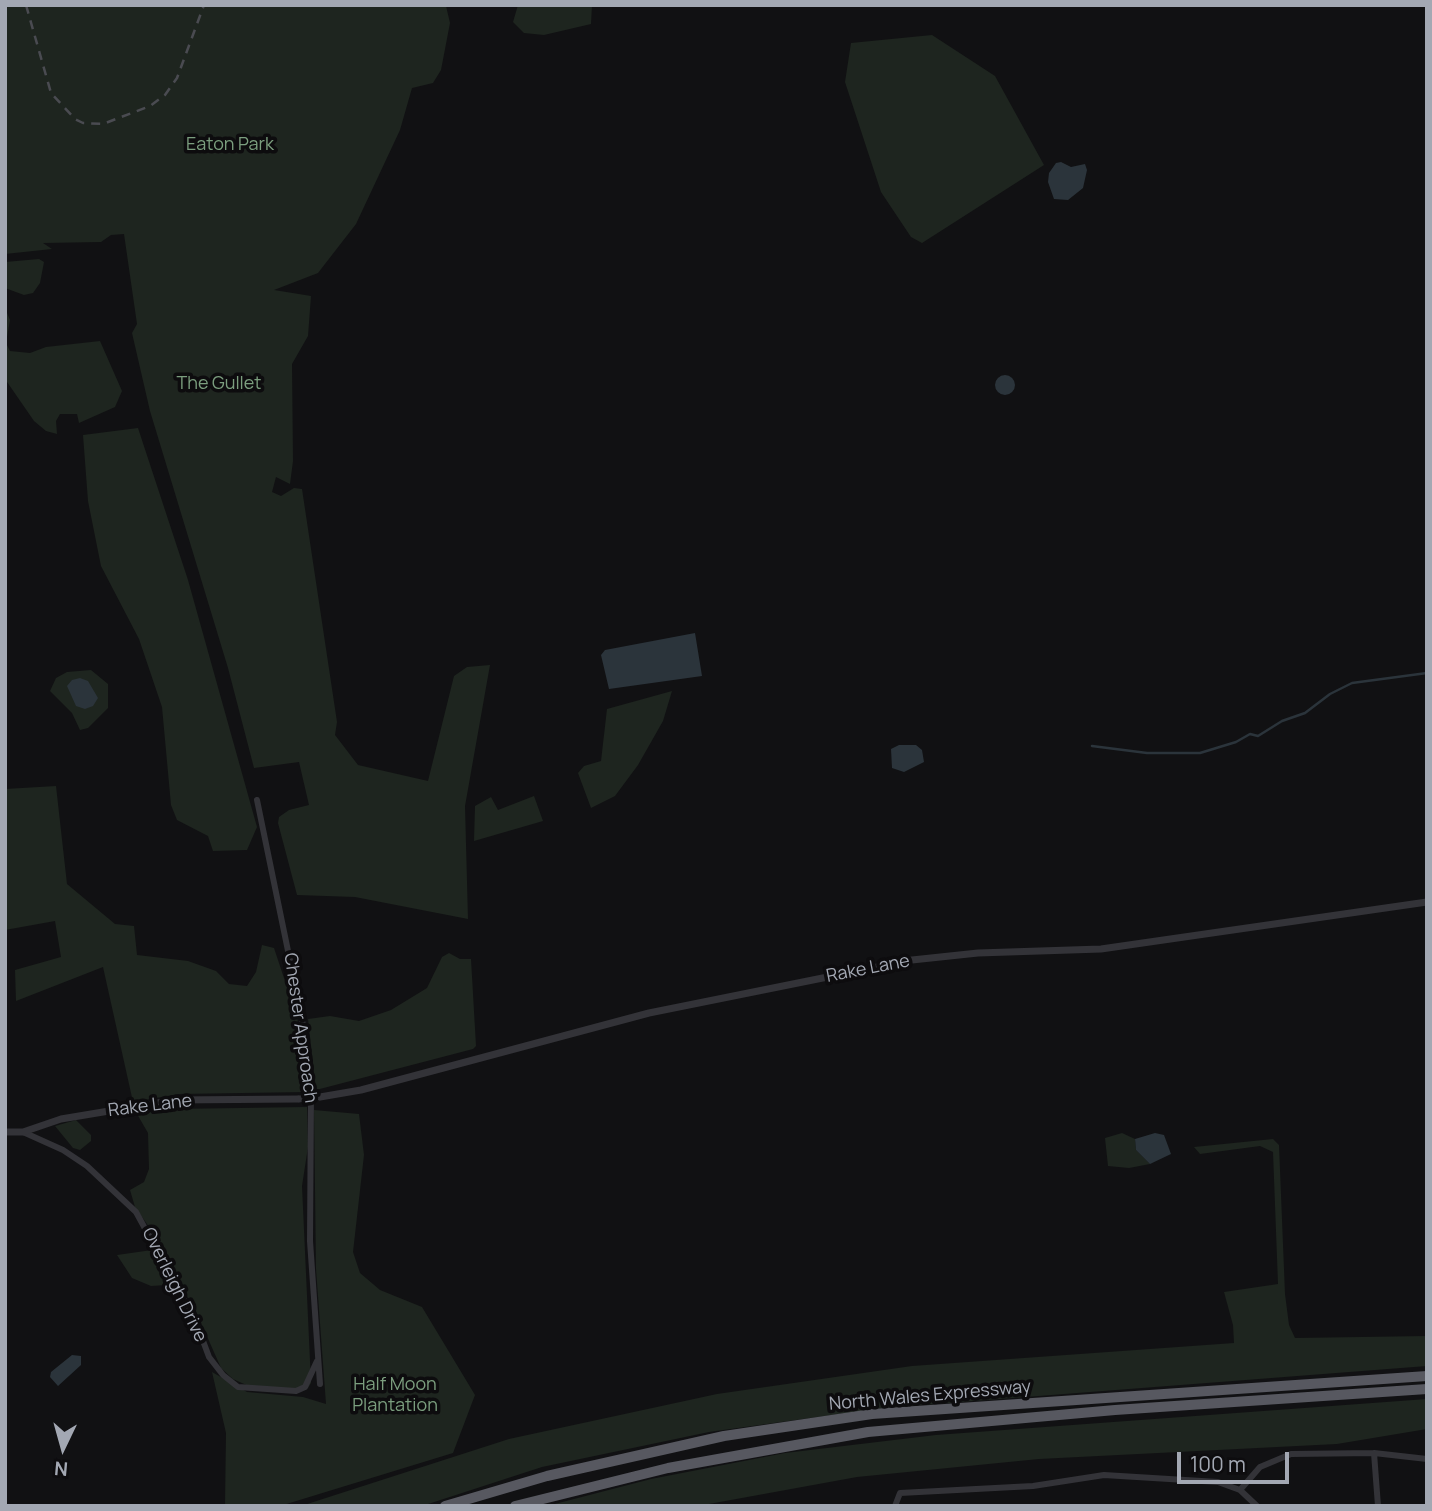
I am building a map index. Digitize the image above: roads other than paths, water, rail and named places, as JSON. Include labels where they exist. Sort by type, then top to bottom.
[{"type":"highway","name":"North Wales Expressway","points":[[445,1506],[547,1476],[724,1436],[860,1415],[1427,1376]]},
{"type":"highway","name":"North Wales Expressway","points":[[515,1506],[668,1468],[868,1432],[1115,1410],[1427,1389]]},
{"type":"street","name":"Chester Approach","points":[[257,800],[300,1006],[311,1093],[310,1241],[320,1384]]},
{"type":"street","name":"Rake Lane","points":[[320,1097],[361,1090],[649,1013],[912,960],[978,953],[1101,949],[1427,902]]},
{"type":"street","name":"Rake Lane","points":[[5,1132],[23,1132],[61,1119],[175,1100],[298,1099]]},
{"type":"street","name":"Overleigh Drive","points":[[23,1132],[63,1150],[87,1166],[136,1212],[195,1322],[209,1357],[223,1375],[238,1387],[296,1391],[304,1387],[318,1358]]},
{"type":"street","points":[[1240,1490],[1260,1467],[1283,1456],[1304,1452],[1374,1453],[1427,1459]]},
{"type":"street","points":[[1374,1453],[1378,1506]]},
{"type":"street","points":[[895,1506],[900,1493],[1033,1486],[1104,1475],[1218,1482],[1240,1490],[1257,1506]]},
{"type":"waterway","points":[[1092,746],[1147,753],[1200,753],[1236,742],[1250,734],[1258,736],[1282,721],[1305,713],[1330,694],[1352,683],[1427,673]]},
{"type":"tunnel","points":[[298,1099],[320,1097]]},
{"type":"railway","points":[[26,5],[51,93],[75,119],[83,123],[103,124],[150,106],[165,95],[177,78],[204,5]]},
{"type":"park label","name":"Eaton Park","points":[[230,145]]},
{"type":"park label","name":"The Gullet","points":[[219,384]]},
{"type":"park label","name":"Half Moon Plantation","points":[[395,1395]]}]
